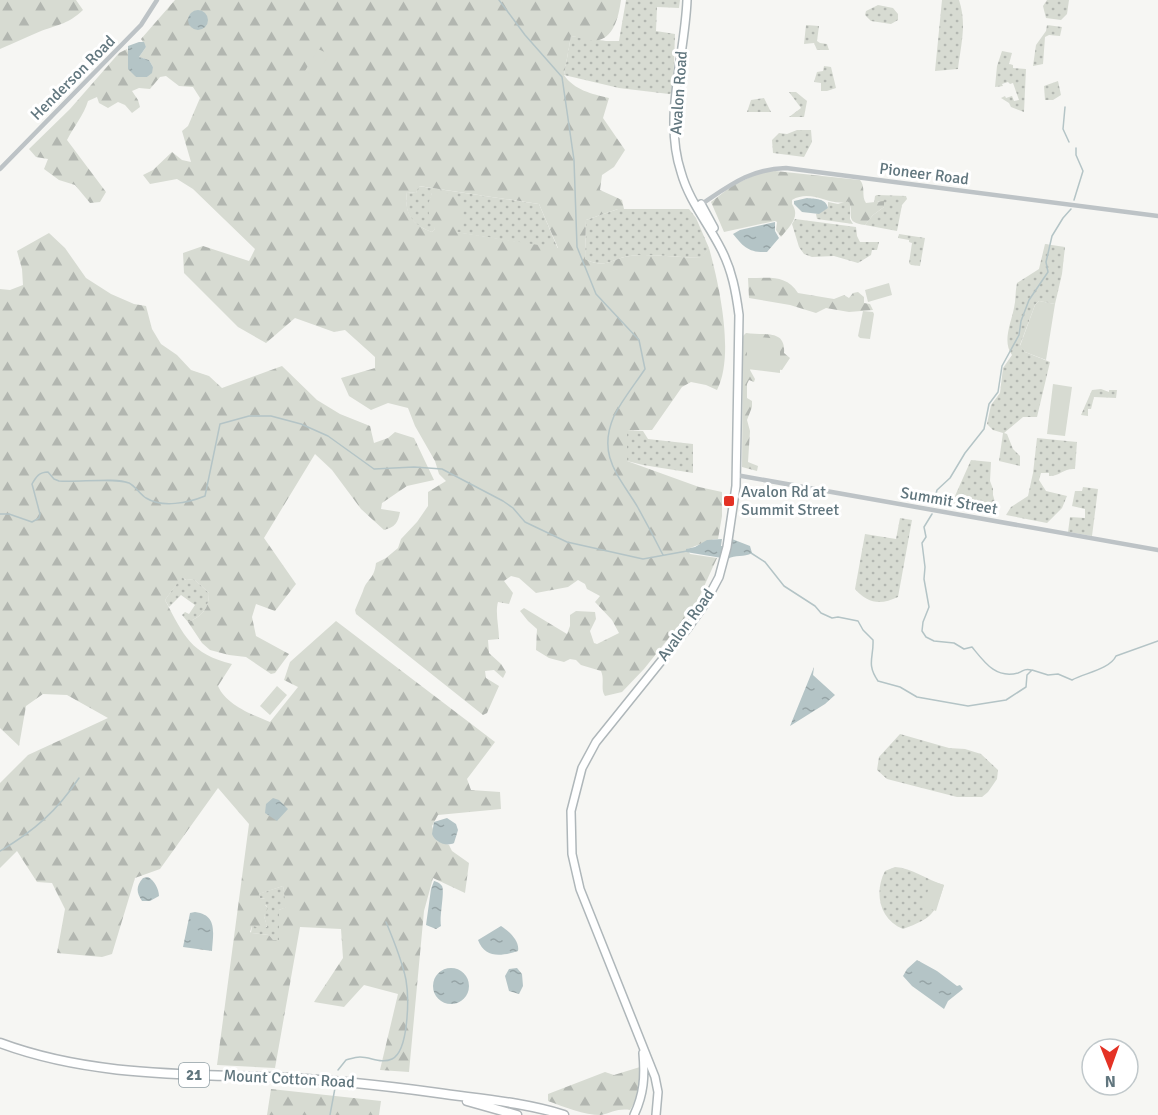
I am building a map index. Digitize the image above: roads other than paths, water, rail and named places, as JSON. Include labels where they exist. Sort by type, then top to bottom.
[{"type":"highway","name":"Mount Cotton Road","points":[[0,1043],[54,1059],[114,1070],[159,1074],[319,1079],[519,1104],[564,1115]]},
{"type":"highway","name":"Mount Cotton Road","points":[[438,1093],[517,1115]]},
{"type":"street","name":"Henderson Road","points":[[0,168],[141,25],[157,0]]},
{"type":"street","name":"Avalon Road","points":[[656,1115],[658,1087],[654,1071],[642,1047],[574,869],[570,839],[572,804],[582,768],[596,742],[704,605],[719,577],[728,547],[736,475],[739,315],[736,290],[721,240],[698,206],[680,171],[675,140],[675,106],[687,0]]},
{"type":"street","name":"Pioneer Road","points":[[698,206],[753,172],[769,168],[786,168],[1158,216]]},
{"type":"street","name":"Summit Street","points":[[736,475],[1158,550]]},
{"type":"street","name":"Avalon Road","points":[[634,1115],[640,1101],[644,1081],[642,1047]]},
{"type":"water","points":[[198,10],[205,13],[208,20],[205,27],[198,30],[191,27],[188,20],[191,13]]},
{"type":"water","points":[[144,42],[146,47],[139,57],[149,60],[153,67],[152,73],[147,77],[136,77],[128,69],[128,46]]},
{"type":"water","points":[[807,198],[823,201],[828,208],[819,214],[802,212],[794,201]]},
{"type":"water","points":[[775,222],[775,231],[779,238],[767,252],[747,248],[733,234],[740,230]]},
{"type":"water","points":[[722,539],[721,546],[731,546],[732,539],[750,546],[752,553],[728,559],[686,552],[686,549],[707,540]]},
{"type":"water","points":[[814,667],[813,675],[835,695],[790,726]]},
{"type":"water","points":[[273,798],[279,800],[288,809],[277,821],[265,813],[266,804]]},
{"type":"water","points":[[447,818],[456,824],[458,830],[454,843],[444,844],[432,834],[434,822]]},
{"type":"water","points":[[148,877],[156,885],[159,896],[150,901],[142,901],[138,886],[143,878]]},
{"type":"water","points":[[434,881],[443,889],[441,926],[436,929],[426,925]]},
{"type":"water","points":[[195,912],[208,917],[211,921],[212,951],[183,947],[190,913]]},
{"type":"water","points":[[501,926],[516,940],[518,951],[495,954],[481,946],[478,940]]},
{"type":"water","points":[[917,960],[963,989],[948,1001],[944,1009],[912,986],[903,976]]},
{"type":"water","points":[[451,968],[464,973],[469,986],[464,999],[451,1004],[438,999],[433,986],[438,973]]},
{"type":"water","points":[[517,968],[522,974],[523,986],[519,994],[509,991],[505,976],[509,969]]},
{"type":"waterway","points":[[499,0],[525,35],[562,77],[574,160],[577,247],[596,294],[639,340],[645,369],[614,416],[609,430],[609,453],[617,474],[663,555]]},
{"type":"waterway","points":[[1065,107],[1063,129],[1069,142]]},
{"type":"waterway","points":[[1074,200],[1083,171],[1076,155],[1076,148]]},
{"type":"waterway","points":[[933,505],[937,490],[950,478],[965,453],[984,429],[989,404],[998,392],[1002,366],[1019,335],[1021,321],[1029,300],[1048,272],[1046,262],[1052,236],[1071,209]]},
{"type":"waterway","points":[[0,514],[9,514],[32,522],[39,518],[32,484],[38,475],[45,472],[59,481],[123,481],[131,484],[146,498],[160,503],[198,499],[205,496],[220,424],[249,416],[271,416],[301,424],[328,436],[374,469],[414,467],[442,469],[503,501],[513,508],[525,522],[567,542],[643,559],[687,551]]},
{"type":"waterway","points":[[932,514],[924,527],[926,537],[922,543],[924,579],[929,607],[922,631],[926,637],[934,641],[954,643],[964,649],[972,647],[986,664],[997,672],[1010,674],[1031,670]]},
{"type":"waterway","points":[[751,553],[765,562],[784,586],[815,606],[821,613],[832,618],[858,621],[873,640],[871,665],[878,681],[900,687],[917,697],[968,706],[1006,700],[1026,687],[1027,675],[1032,670],[1048,675],[1058,674],[1072,680],[1103,667],[1116,656],[1158,641]]},
{"type":"waterway","points":[[0,851],[24,836],[44,819],[62,801],[79,778]]},
{"type":"waterway","points":[[338,1070],[346,1060],[354,1058],[364,1057],[384,1061],[392,1059],[402,1046],[407,1010],[406,980],[386,922]]},
{"type":"waterway","points":[[330,1115],[335,1088]]},
{"type":"place","name":"Avalon Rd at Summit Street","points":[[729,501]]}]
